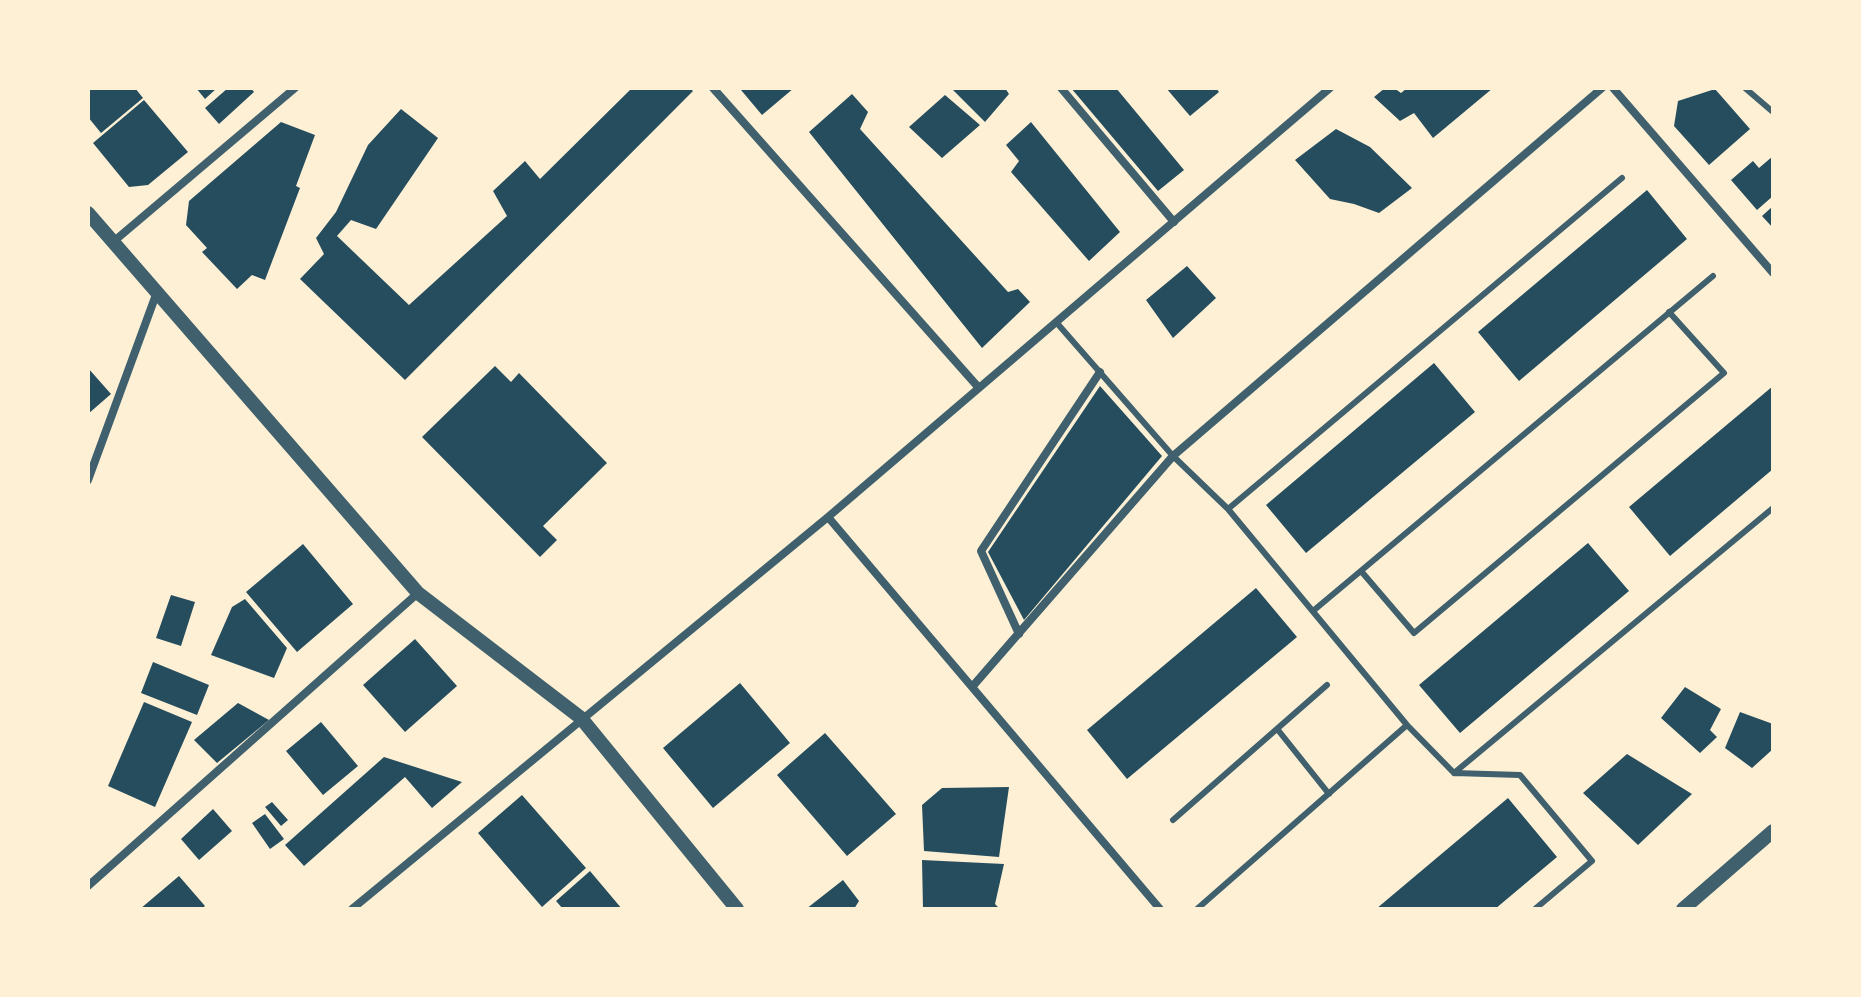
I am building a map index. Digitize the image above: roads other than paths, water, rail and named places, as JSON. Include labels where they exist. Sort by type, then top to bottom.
[{"type":"street","points":[[113,242],[295,88]]},
{"type":"street","points":[[713,88],[979,388]]},
{"type":"street","points":[[1061,88],[1174,222]]},
{"type":"street","points":[[352,909],[828,517],[1330,88]]},
{"type":"street","points":[[972,687],[1173,456],[1602,88]]},
{"type":"street","points":[[1613,88],[1773,273]]},
{"type":"street","points":[[88,213],[418,593],[581,718],[737,909]]},
{"type":"street","points":[[88,480],[157,292]]},
{"type":"street","points":[[1019,634],[981,551],[1100,372]]},
{"type":"street","points":[[828,517],[1160,909]]},
{"type":"street","points":[[88,886],[418,593]]},
{"type":"street","points":[[1683,909],[1773,831]]},
{"type":"lane","points":[[1745,88],[1773,112]]},
{"type":"lane","points":[[1228,509],[1622,178]]},
{"type":"lane","points":[[1313,611],[1713,276]]},
{"type":"lane","points":[[1361,571],[1414,633],[1724,373],[1669,312]]},
{"type":"lane","points":[[1056,322],[1173,456],[1228,509],[1407,725],[1454,773],[1520,775],[1592,861],[1535,909]]},
{"type":"lane","points":[[1454,773],[1773,508]]},
{"type":"lane","points":[[1173,820],[1327,685]]},
{"type":"lane","points":[[1197,909],[1407,725]]},
{"type":"lane","points":[[1278,730],[1329,794]]}]
